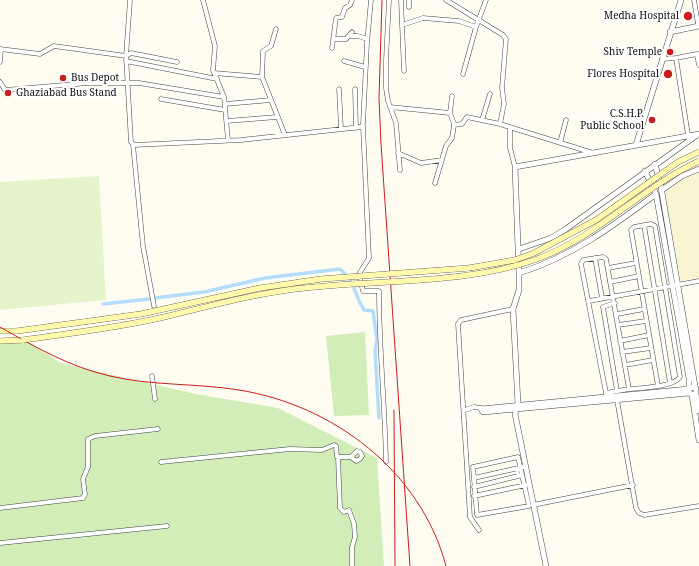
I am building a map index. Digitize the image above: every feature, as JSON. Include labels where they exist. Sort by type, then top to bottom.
[{"type":"main road","points":[[0,331],[17,331],[141,314],[276,286],[321,279],[469,268],[515,260],[540,251],[596,220],[678,162],[699,152]]},
{"type":"main road","points":[[0,341],[23,340],[163,317],[228,301],[302,288],[470,275],[502,270],[535,260],[566,247],[677,172],[699,161]]},
{"type":"street","points":[[130,0],[126,58],[127,82],[143,246],[154,306]]},
{"type":"street","points":[[203,0],[215,46],[214,73],[224,97],[228,140]]},
{"type":"street","points":[[332,48],[336,18],[342,17],[345,8],[350,5],[352,0]]},
{"type":"street","points":[[371,0],[365,67],[363,126],[370,258],[359,274],[363,291],[379,291],[381,362],[385,402],[386,462]]},
{"type":"street","points":[[389,0],[386,76],[390,107],[396,124],[400,170]]},
{"type":"street","points":[[401,0],[404,71]]},
{"type":"street","points":[[409,0],[409,7]]},
{"type":"street","points":[[446,0],[503,35],[507,42],[502,88],[504,104],[500,124]]},
{"type":"street","points":[[464,74],[476,27],[486,0]]},
{"type":"street","points":[[636,144],[681,0]]},
{"type":"street","points":[[671,30],[699,24],[697,8],[694,0]]},
{"type":"street","points":[[402,25],[423,18],[459,21],[476,27]]},
{"type":"street","points":[[276,29],[271,46],[263,51],[262,77],[285,135]]},
{"type":"street","points":[[333,39],[346,39],[352,34],[367,39]]},
{"type":"street","points":[[0,62],[1,49],[40,54],[54,46],[126,58],[151,66],[217,79]]},
{"type":"street","points":[[126,58],[131,53],[153,56],[177,62]]},
{"type":"street","points":[[662,59],[698,54],[699,65]]},
{"type":"street","points":[[151,66],[153,56]]},
{"type":"street","points":[[676,58],[688,136]]},
{"type":"street","points":[[344,61],[365,67]]},
{"type":"street","points":[[214,73],[262,77]]},
{"type":"street","points":[[0,82],[5,90],[88,83],[127,82],[163,86],[224,97]]},
{"type":"street","points":[[339,89],[341,129]]},
{"type":"street","points":[[355,89],[356,128]]},
{"type":"street","points":[[482,120],[490,94]]},
{"type":"street","points":[[435,183],[446,146],[452,138],[454,124],[450,113],[452,96]]},
{"type":"street","points":[[160,99],[225,110]]},
{"type":"street","points":[[225,104],[271,100]]},
{"type":"street","points":[[390,107],[450,113]]},
{"type":"street","points":[[227,122],[277,117]]},
{"type":"street","points":[[454,124],[462,124],[467,117],[482,120],[500,124],[593,153]]},
{"type":"street","points":[[560,143],[566,120]]},
{"type":"street","points":[[133,145],[228,140],[356,128],[363,126]]},
{"type":"street","points":[[510,127],[510,148],[514,167],[519,249],[519,290],[513,309],[518,406],[515,418],[523,467],[546,566]]},
{"type":"street","points":[[514,167],[636,144],[699,134]]},
{"type":"street","points":[[519,249],[551,238],[566,229],[645,171],[699,134]]},
{"type":"street","points":[[398,153],[421,163],[442,160]]},
{"type":"street","points":[[655,164],[662,190],[676,286],[699,411]]},
{"type":"street","points":[[662,190],[682,176],[699,169]]},
{"type":"street","points":[[645,171],[656,194],[676,286]]},
{"type":"street","points":[[519,273],[555,260],[580,247],[656,194]]},
{"type":"street","points":[[630,389],[605,257],[583,260],[581,264],[606,392],[658,386],[674,383],[680,377],[655,226],[652,224],[632,227],[631,229],[658,386]]},
{"type":"street","points":[[644,225],[670,383]]},
{"type":"street","points":[[595,258],[602,298]]},
{"type":"street","points":[[608,268],[636,263]]},
{"type":"street","points":[[610,282],[639,276]]},
{"type":"street","points":[[589,300],[699,281]]},
{"type":"street","points":[[614,304],[603,308],[617,391]]},
{"type":"street","points":[[479,530],[470,517],[465,410],[458,323],[461,320],[513,309]]},
{"type":"street","points":[[616,314],[644,309]]},
{"type":"street","points":[[618,325],[646,321]]},
{"type":"street","points":[[620,341],[649,335]]},
{"type":"street","points":[[622,352],[651,348]]},
{"type":"street","points":[[625,365],[653,360]]},
{"type":"street","points":[[152,376],[155,399]]},
{"type":"street","points":[[518,406],[617,400],[694,390]]},
{"type":"street","points":[[465,410],[474,407],[481,408],[483,412],[518,406],[694,390]]},
{"type":"street","points":[[694,390],[699,440]]},
{"type":"street","points":[[617,400],[636,508],[642,515],[699,506]]},
{"type":"street","points":[[0,508],[82,498],[85,494],[83,479],[88,467],[88,439],[102,435],[158,429]]},
{"type":"street","points":[[161,462],[290,450],[322,450],[334,444],[336,446],[338,457],[340,508],[344,512],[349,510],[354,524],[352,566]]},
{"type":"street","points":[[338,457],[351,456]]},
{"type":"street","points":[[518,457],[523,467],[522,475],[527,484],[529,506],[477,516],[473,467],[518,457]]},
{"type":"street","points":[[468,479],[474,479],[523,467]]},
{"type":"street","points":[[474,487],[522,475]]},
{"type":"street","points":[[469,497],[527,484]]},
{"type":"street","points":[[533,505],[633,485]]},
{"type":"street","points":[[0,543],[167,526]]},
{"type":"shaded area","points":[[699,173],[699,278],[681,281],[665,193],[684,179]]},
{"type":"green space","points":[[99,176],[106,300],[0,310],[0,182]]},
{"type":"green space","points":[[365,332],[369,415],[334,416],[326,336]]},
{"type":"green space","points":[[21,337],[61,363],[196,394],[278,408],[377,458],[384,566],[0,566],[0,341]]},
{"type":"waterway","points":[[155,298],[204,292],[265,278],[340,269],[352,284],[364,310],[373,311],[377,339],[375,351],[379,418]]},
{"type":"waterway","points":[[103,304],[149,299]]},
{"type":"railway","points":[[382,0],[379,98],[381,144],[410,566]]},
{"type":"railway","points":[[0,327],[53,356],[95,372],[126,379],[239,390],[274,398],[307,410],[339,427],[368,448],[394,473],[416,501],[434,532],[446,566]]},
{"type":"railway","points":[[394,410],[395,566]]},
{"type":"place","name":"Medha Hospital","points":[[688,16]]},
{"type":"place","name":"Shiv Temple","points":[[670,52]]},
{"type":"place","name":"Flores Hospital","points":[[668,74]]},
{"type":"place","name":"Bus Depot","points":[[63,78]]},
{"type":"place","name":"Ghaziabad Bus Stand","points":[[8,93]]},
{"type":"place","name":"C.S.H.P. Public School","points":[[652,120]]}]
